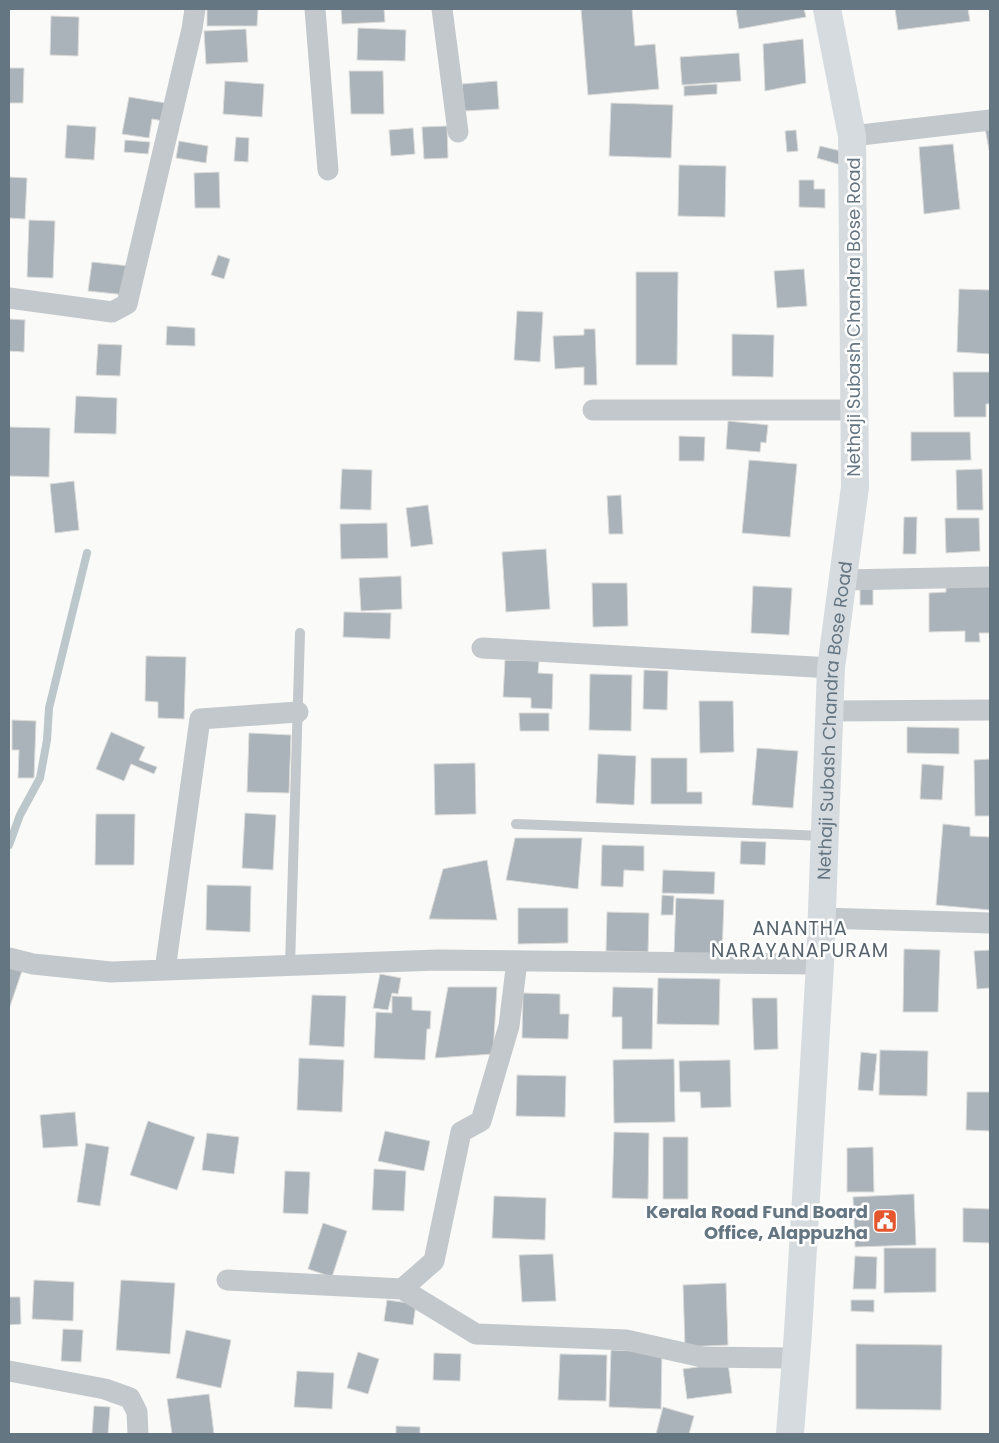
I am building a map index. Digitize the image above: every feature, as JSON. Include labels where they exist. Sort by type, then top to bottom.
[{"type":"main road","name":"Nethaji Subash Chandra Bose Road","points":[[790,1434],[820,964],[831,668],[855,487],[852,136],[827,9]]},
{"type":"street","points":[[9,298],[112,312],[127,304],[190,39],[194,9]]},
{"type":"street","points":[[316,9],[328,170]]},
{"type":"street","points":[[442,9],[458,132]]},
{"type":"street","points":[[852,136],[990,120]]},
{"type":"street","points":[[593,410],[853,410]]},
{"type":"street","points":[[842,580],[990,577]]},
{"type":"street","points":[[482,648],[831,668]]},
{"type":"street","points":[[830,711],[990,710]]},
{"type":"street","points":[[165,970],[200,719],[298,712]]},
{"type":"street","points":[[822,918],[990,923]]},
{"type":"street","points":[[9,958],[33,964],[111,972],[437,960],[820,964]]},
{"type":"street","points":[[402,1289],[434,1261],[461,1132],[481,1121],[509,1026],[516,961]]},
{"type":"street","points":[[227,1280],[402,1289],[476,1334],[626,1340],[702,1357],[796,1358]]},
{"type":"street","points":[[9,1370],[105,1389],[130,1398],[137,1412],[138,1434]]},
{"type":"lane","points":[[290,966],[300,633]]},
{"type":"lane","points":[[516,824],[825,836]]},
{"type":"building","points":[[207,9],[258,9],[257,26],[207,26]]},
{"type":"building","points":[[341,9],[384,9],[385,22],[342,24]]},
{"type":"building","points":[[581,9],[632,9],[635,46],[655,44],[659,89],[588,95]]},
{"type":"building","points":[[736,9],[804,9],[806,17],[739,29]]},
{"type":"building","points":[[895,9],[968,9],[970,21],[898,30]]},
{"type":"building","points":[[51,16],[79,17],[78,56],[50,55]]},
{"type":"building","points":[[358,28],[406,30],[405,61],[357,60]]},
{"type":"building","points":[[246,29],[248,62],[206,64],[204,31]]},
{"type":"building","points":[[803,39],[806,83],[765,91],[763,44]]},
{"type":"building","points":[[739,53],[741,81],[682,85],[680,57]]},
{"type":"building","points":[[9,68],[24,68],[23,103],[9,103]]},
{"type":"building","points":[[349,71],[383,71],[384,114],[351,114]]},
{"type":"building","points":[[225,81],[264,84],[262,117],[223,114]]},
{"type":"building","points":[[497,81],[499,109],[464,111],[462,84]]},
{"type":"building","points":[[717,84],[717,94],[684,96],[684,86]]},
{"type":"building","points":[[129,97],[166,103],[163,121],[152,119],[149,138],[122,134]]},
{"type":"building","points":[[611,103],[673,105],[671,158],[609,156]]},
{"type":"building","points":[[67,125],[96,127],[94,160],[65,158]]},
{"type":"building","points":[[447,126],[448,158],[424,159],[422,127]]},
{"type":"building","points":[[990,127],[990,150],[989,150],[985,128]]},
{"type":"building","points":[[413,128],[415,154],[391,156],[389,130]]},
{"type":"building","points":[[796,130],[798,151],[787,152],[785,131]]},
{"type":"building","points":[[236,137],[249,138],[248,162],[234,161]]},
{"type":"building","points":[[125,140],[150,142],[148,154],[124,152]]},
{"type":"building","points":[[179,141],[208,146],[206,163],[176,158]]},
{"type":"building","points":[[953,144],[960,209],[924,214],[919,147]]},
{"type":"building","points":[[820,146],[845,152],[841,165],[817,158]]},
{"type":"building","points":[[679,165],[726,166],[725,217],[678,216]]},
{"type":"building","points":[[219,172],[220,208],[195,208],[194,173]]},
{"type":"building","points":[[9,177],[27,178],[25,219],[9,218]]},
{"type":"building","points":[[799,180],[814,180],[814,189],[825,189],[825,208],[799,207]]},
{"type":"building","points":[[29,220],[55,221],[53,278],[27,277]]},
{"type":"building","points":[[218,255],[230,259],[224,279],[211,275]]},
{"type":"building","points":[[92,262],[129,266],[126,295],[88,291]]},
{"type":"building","points":[[804,269],[807,306],[777,308],[774,271]]},
{"type":"building","points":[[636,272],[678,272],[677,365],[636,365]]},
{"type":"building","points":[[959,289],[990,290],[990,354],[957,352]]},
{"type":"building","points":[[517,311],[543,312],[540,362],[514,360]]},
{"type":"building","points":[[9,319],[25,320],[24,352],[9,351]]},
{"type":"building","points":[[167,326],[195,328],[195,346],[166,345]]},
{"type":"building","points":[[584,329],[595,329],[597,385],[584,385],[584,367],[555,369],[553,336],[584,335]]},
{"type":"building","points":[[732,334],[774,335],[773,377],[732,376]]},
{"type":"building","points":[[98,344],[122,345],[120,376],[96,375]]},
{"type":"building","points":[[953,372],[990,372],[990,404],[986,404],[986,417],[954,417]]},
{"type":"building","points":[[76,396],[117,398],[116,434],[74,433]]},
{"type":"building","points":[[728,421],[768,425],[766,443],[761,442],[760,452],[726,449]]},
{"type":"building","points":[[9,427],[50,428],[49,477],[9,476]]},
{"type":"building","points":[[911,432],[970,432],[971,460],[911,461]]},
{"type":"building","points":[[679,436],[705,437],[704,461],[679,461]]},
{"type":"building","points":[[749,460],[797,464],[790,537],[742,533]]},
{"type":"building","points":[[342,469],[372,470],[371,510],[340,509]]},
{"type":"building","points":[[982,469],[983,510],[957,510],[956,470]]},
{"type":"building","points":[[74,481],[79,530],[55,533],[50,484]]},
{"type":"building","points":[[621,495],[623,534],[609,534],[607,496]]},
{"type":"building","points":[[428,505],[433,544],[411,547],[406,508]]},
{"type":"building","points":[[904,517],[917,517],[916,554],[903,554]]},
{"type":"building","points":[[945,518],[979,518],[980,551],[946,553]]},
{"type":"building","points":[[387,523],[388,558],[341,559],[340,524]]},
{"type":"building","points":[[546,549],[550,609],[506,612],[502,552]]},
{"type":"building","points":[[401,576],[402,609],[361,611],[359,578]]},
{"type":"building","points":[[990,578],[990,633],[979,633],[980,642],[965,642],[965,631],[929,632],[929,593],[946,592],[946,579]]},
{"type":"building","points":[[592,583],[627,583],[628,626],[593,627]]},
{"type":"building","points":[[753,586],[792,588],[789,635],[751,633]]},
{"type":"building","points":[[860,586],[873,586],[873,605],[860,605]]},
{"type":"building","points":[[344,612],[391,613],[390,639],[343,637]]},
{"type":"building","points":[[146,656],[186,657],[184,719],[158,718],[158,702],[145,701]]},
{"type":"building","points":[[505,660],[539,661],[538,673],[553,674],[552,709],[531,708],[531,698],[503,697]]},
{"type":"building","points":[[644,670],[668,671],[667,710],[643,709]]},
{"type":"building","points":[[590,674],[632,675],[631,731],[589,730]]},
{"type":"building","points":[[699,701],[733,701],[734,752],[700,753]]},
{"type":"building","points":[[519,713],[549,713],[549,731],[520,731]]},
{"type":"building","points":[[12,720],[36,721],[34,778],[18,778],[19,750],[12,750]]},
{"type":"building","points":[[907,727],[959,728],[959,754],[907,753]]},
{"type":"building","points":[[111,732],[145,747],[139,760],[157,767],[154,774],[131,764],[124,781],[96,769]]},
{"type":"building","points":[[249,733],[291,735],[289,793],[247,792]]},
{"type":"building","points":[[757,748],[798,751],[793,808],[752,805]]},
{"type":"building","points":[[598,754],[636,756],[634,805],[596,803]]},
{"type":"building","points":[[651,758],[687,758],[687,792],[702,792],[702,804],[651,804]]},
{"type":"building","points":[[990,759],[990,816],[975,816],[974,760]]},
{"type":"building","points":[[475,763],[476,814],[435,815],[434,764]]},
{"type":"building","points":[[922,764],[944,766],[942,800],[920,799]]},
{"type":"building","points":[[245,813],[276,815],[273,870],[242,868]]},
{"type":"building","points":[[96,814],[135,814],[134,865],[95,865]]},
{"type":"building","points":[[943,824],[970,827],[970,836],[990,837],[990,910],[936,905]]},
{"type":"building","points":[[515,838],[582,838],[578,889],[506,880]]},
{"type":"building","points":[[741,841],[766,842],[765,865],[740,864]]},
{"type":"building","points":[[602,845],[644,846],[644,871],[624,870],[623,887],[601,886]]},
{"type":"building","points":[[487,860],[497,920],[429,919],[443,869]]},
{"type":"building","points":[[663,870],[715,872],[714,894],[662,893]]},
{"type":"building","points":[[207,885],[251,886],[250,932],[206,930]]},
{"type":"building","points":[[662,895],[674,896],[673,915],[661,915]]},
{"type":"building","points":[[676,898],[724,900],[722,955],[674,954]]},
{"type":"building","points":[[518,908],[568,908],[568,943],[518,944]]},
{"type":"building","points":[[607,912],[649,913],[648,952],[606,951]]},
{"type":"building","points":[[904,949],[940,950],[938,1012],[903,1012]]},
{"type":"building","points":[[990,950],[990,988],[977,989],[974,951]]},
{"type":"building","points":[[9,963],[23,968],[9,1009]]},
{"type":"building","points":[[380,974],[401,978],[398,994],[392,993],[388,1010],[373,1008]]},
{"type":"building","points":[[658,978],[720,979],[719,1025],[657,1024]]},
{"type":"building","points":[[448,987],[497,987],[493,1054],[435,1058]]},
{"type":"building","points":[[613,987],[653,988],[652,1049],[622,1049],[622,1017],[612,1017]]},
{"type":"building","points":[[523,993],[560,994],[560,1014],[569,1014],[568,1039],[522,1038]]},
{"type":"building","points":[[312,995],[346,996],[344,1047],[309,1045]]},
{"type":"building","points":[[392,996],[412,997],[412,1010],[431,1011],[430,1029],[427,1029],[425,1060],[374,1058],[376,1012],[392,1013]]},
{"type":"building","points":[[752,998],[777,998],[778,1049],[754,1050]]},
{"type":"building","points":[[880,1050],[928,1051],[927,1096],[879,1095]]},
{"type":"building","points":[[861,1052],[877,1054],[873,1091],[858,1090]]},
{"type":"building","points":[[299,1058],[344,1060],[342,1112],[297,1110]]},
{"type":"building","points":[[674,1059],[675,1122],[614,1123],[613,1060]]},
{"type":"building","points":[[730,1060],[731,1107],[701,1108],[700,1092],[680,1092],[679,1061]]},
{"type":"building","points":[[517,1075],[566,1076],[565,1117],[516,1116]]},
{"type":"building","points":[[967,1092],[990,1092],[990,1131],[966,1130]]},
{"type":"building","points":[[75,1112],[78,1146],[43,1148],[40,1115]]},
{"type":"building","points":[[148,1121],[195,1137],[177,1190],[130,1175]]},
{"type":"building","points":[[385,1131],[430,1141],[424,1171],[378,1161]]},
{"type":"building","points":[[614,1132],[649,1133],[648,1199],[612,1198]]},
{"type":"building","points":[[207,1133],[239,1137],[234,1174],[202,1170]]},
{"type":"building","points":[[663,1137],[688,1137],[688,1199],[663,1199]]},
{"type":"building","points":[[86,1143],[109,1147],[100,1206],[77,1202]]},
{"type":"building","points":[[873,1147],[874,1192],[847,1192],[847,1148]]},
{"type":"building","points":[[374,1169],[406,1171],[404,1211],[372,1210]]},
{"type":"building","points":[[285,1171],[310,1172],[308,1214],[283,1213]]},
{"type":"building","name":"Kerala Road Fund Board Office, Alappuzha","points":[[914,1194],[916,1245],[855,1247],[853,1197]]},
{"type":"building","points":[[494,1196],[546,1198],[545,1240],[492,1238]]},
{"type":"building","points":[[963,1208],[990,1209],[990,1243],[963,1242]]},
{"type":"building","points":[[323,1223],[347,1231],[332,1277],[308,1269]]},
{"type":"building","points":[[884,1248],[936,1248],[936,1292],[884,1293]]},
{"type":"building","points":[[553,1254],[556,1301],[522,1302],[519,1255]]},
{"type":"building","points":[[855,1256],[877,1257],[876,1289],[853,1289]]},
{"type":"building","points":[[34,1280],[74,1282],[73,1321],[32,1319]]},
{"type":"building","points":[[121,1280],[175,1283],[170,1354],[116,1350]]},
{"type":"building","points":[[726,1283],[728,1345],[685,1347],[683,1285]]},
{"type":"building","points":[[9,1297],[20,1297],[21,1324],[9,1325]]},
{"type":"building","points":[[387,1300],[416,1304],[413,1325],[384,1321]]},
{"type":"building","points":[[851,1300],[874,1300],[874,1312],[851,1311]]},
{"type":"building","points":[[63,1329],[83,1330],[81,1362],[61,1361]]},
{"type":"building","points":[[186,1330],[231,1340],[221,1388],[176,1378]]},
{"type":"building","points":[[856,1344],[942,1345],[941,1410],[856,1409]]},
{"type":"building","points":[[611,1350],[662,1352],[661,1409],[609,1407]]},
{"type":"building","points":[[358,1352],[379,1359],[368,1394],[347,1388]]},
{"type":"building","points":[[434,1353],[461,1354],[460,1381],[433,1380]]},
{"type":"building","points":[[560,1354],[607,1355],[606,1401],[558,1400]]},
{"type":"building","points":[[728,1363],[732,1393],[687,1399],[683,1369]]},
{"type":"building","points":[[297,1371],[334,1373],[332,1409],[294,1407]]},
{"type":"building","points":[[209,1394],[214,1434],[172,1434],[167,1399]]},
{"type":"building","points":[[94,1406],[110,1407],[108,1434],[92,1434]]},
{"type":"building","points":[[663,1407],[694,1416],[689,1434],[656,1434]]},
{"type":"building","points":[[396,1426],[420,1427],[420,1434],[396,1434]]},
{"type":"waterway","points":[[9,845],[20,815],[40,778],[47,740],[49,708],[87,553]]},
{"type":"place","name":"Kerala Road Fund Board Office, Alappuzha","points":[[885,1221]]},
{"type":"district","name":"ANANTHA NARAYANAPURAM","points":[[800,939]]}]
